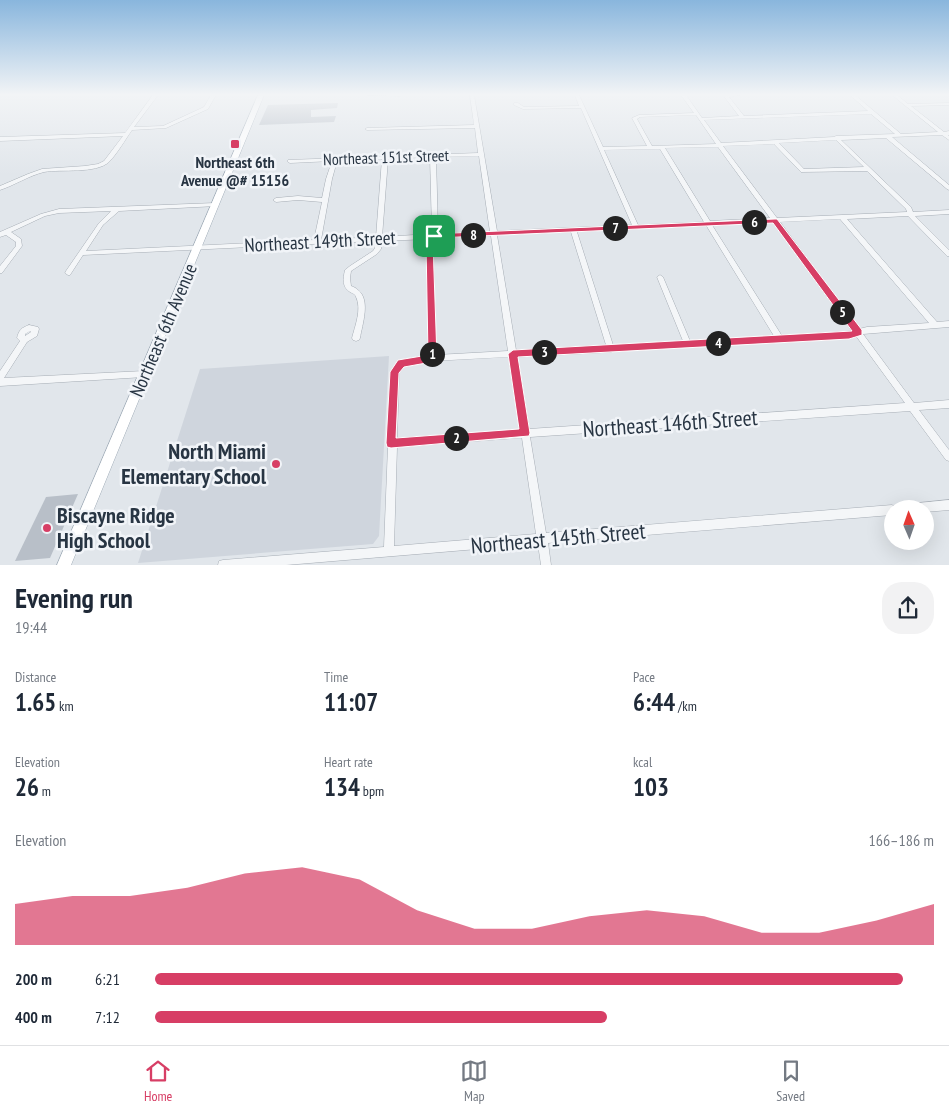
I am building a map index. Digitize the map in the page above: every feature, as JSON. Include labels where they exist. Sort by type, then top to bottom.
[{"type":"main road","name":"Northeast 6th Avenue","points":[[64,565],[250,121]]},
{"type":"street","points":[[0,188],[49,170],[99,166],[106,162],[136,121]]},
{"type":"street","points":[[130,129],[164,127],[176,121]]},
{"type":"street","points":[[475,121],[546,565]]},
{"type":"street","points":[[588,121],[636,228]]},
{"type":"street","points":[[636,121],[650,147]]},
{"type":"street","points":[[702,121],[949,457]]},
{"type":"street","points":[[884,121],[900,136]]},
{"type":"street","points":[[929,121],[946,133],[949,138]]},
{"type":"street","points":[[367,129],[476,126]]},
{"type":"street","points":[[601,149],[946,133]]},
{"type":"street","points":[[0,139],[126,134]]},
{"type":"street","points":[[887,136],[949,188]]},
{"type":"street","points":[[836,138],[909,208],[910,214],[949,254]]},
{"type":"street","points":[[775,142],[803,171],[868,169]]},
{"type":"street","points":[[662,147],[686,190],[780,339]]},
{"type":"street","name":"Northeast 151st Street","points":[[290,161],[481,154]]},
{"type":"street","points":[[432,358],[430,243],[435,231],[433,156]]},
{"type":"street","points":[[356,338],[361,301],[360,295],[348,287],[346,282],[348,270],[374,254],[378,249],[385,158]]},
{"type":"street","points":[[318,242],[325,200],[335,159]]},
{"type":"street","points":[[276,200],[298,198],[325,200]]},
{"type":"street","points":[[3,233],[43,215],[59,211],[215,205]]},
{"type":"street","points":[[68,273],[100,224],[117,209]]},
{"type":"street","name":"Northeast 149th Street","points":[[82,252],[636,228],[949,212]]},
{"type":"street","points":[[842,217],[934,325]]},
{"type":"street","points":[[573,230],[611,349]]},
{"type":"street","points":[[0,272],[19,246],[19,241],[3,233]]},
{"type":"street","points":[[660,276],[688,344]]},
{"type":"street","points":[[389,552],[394,372],[401,363],[432,358],[780,339],[949,324]]},
{"type":"street","points":[[0,380],[24,339]]},
{"type":"street","points":[[0,380],[144,374]]},
{"type":"street","name":"Northeast 146th Street","points":[[391,443],[949,404]]},
{"type":"street","points":[[934,506],[949,505]]},
{"type":"street","name":"Northeast 145th Street","points":[[224,565],[884,511]]},
{"type":"shaded area","name":"North Miami Elementary School","points":[[389,356],[379,536],[373,544],[138,563],[200,369]]},
{"type":"building","points":[[261,121],[334,121],[334,122],[259,125]]},
{"type":"building","name":"Biscayne Ridge High School","points":[[78,494],[50,558],[15,561],[46,497]]},
{"type":"place","name":"Northeast 6th Avenue @# 15156","points":[[235,144]]},
{"type":"place","name":"North Miami Elementary School","points":[[276,464]]},
{"type":"place","name":"Biscayne Ridge High School","points":[[47,528]]},
{"type":"route","points":[[775,221],[858,333],[513,354],[525,433],[391,443],[394,372],[401,363],[432,358],[430,243],[434,236],[775,221]]}]
